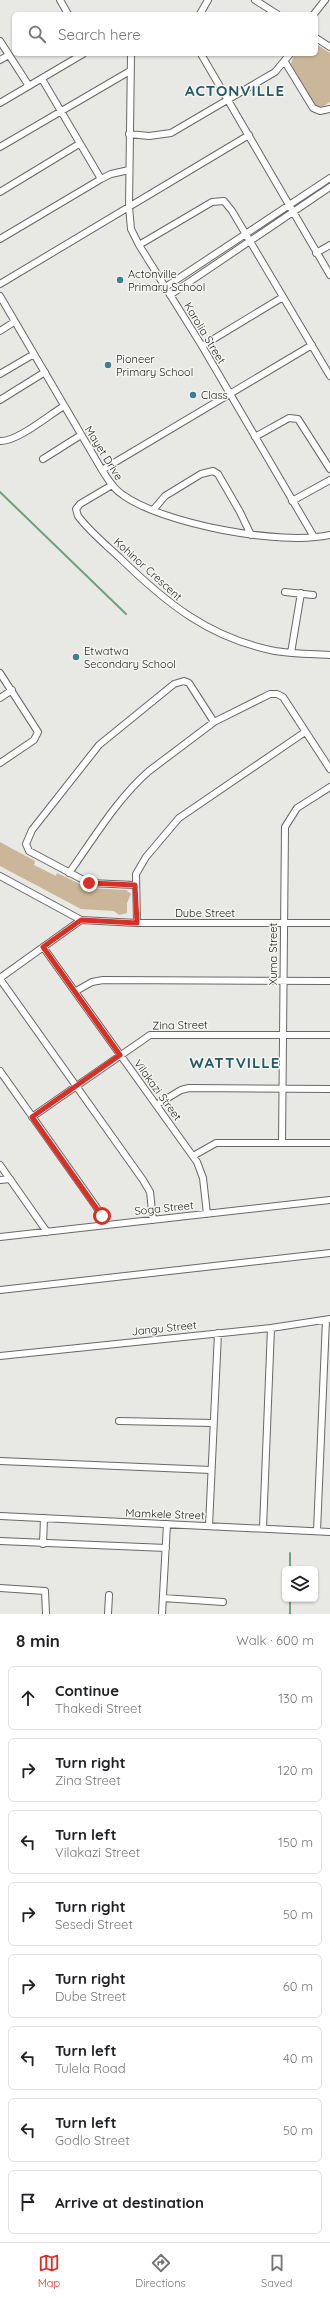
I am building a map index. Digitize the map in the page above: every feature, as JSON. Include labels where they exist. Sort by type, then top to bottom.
[{"type":"street","points":[[60,0],[67,12]]},
{"type":"street","points":[[201,12],[208,0]]},
{"type":"street","points":[[255,0],[274,12]]},
{"type":"street","points":[[316,12],[325,0]]},
{"type":"street","points":[[318,39],[330,47]]},
{"type":"street","points":[[0,40],[29,86]]},
{"type":"street","points":[[0,60],[9,55]]},
{"type":"street","points":[[0,103],[80,56]]},
{"type":"street","name":"Karolia Street","points":[[131,56],[129,207],[131,229],[164,288],[202,346],[314,537]]},
{"type":"street","points":[[202,56],[330,275]]},
{"type":"street","points":[[129,134],[149,136],[171,133],[275,72],[289,56]]},
{"type":"street","points":[[285,62],[313,108],[320,111],[330,109]]},
{"type":"street","points":[[0,147],[130,71]]},
{"type":"street","points":[[42,79],[79,144],[101,178]]},
{"type":"street","points":[[0,284],[249,136]]},
{"type":"street","points":[[0,192],[79,144]]},
{"type":"street","points":[[0,239],[101,178],[129,170]]},
{"type":"street","points":[[164,288],[330,178]]},
{"type":"street","points":[[170,295],[330,187]]},
{"type":"street","points":[[139,245],[216,200],[226,204],[250,241],[330,376]]},
{"type":"street","points":[[316,253],[330,245]]},
{"type":"street","name":"Mayet Drive","points":[[0,296],[112,486],[128,498],[183,521],[251,535],[314,537],[330,536]]},
{"type":"street","points":[[202,346],[283,298]]},
{"type":"street","points":[[0,331],[14,322]]},
{"type":"street","points":[[102,470],[229,393],[312,346]]},
{"type":"street","points":[[0,374],[34,354]]},
{"type":"street","points":[[0,400],[45,372]]},
{"type":"street","points":[[0,441],[10,439],[20,434],[64,406]]},
{"type":"street","points":[[255,437],[289,418],[298,418],[330,469]]},
{"type":"street","points":[[43,459],[81,435]]},
{"type":"street","points":[[154,509],[164,496],[201,474],[213,471],[218,474],[240,512],[251,535]]},
{"type":"street","points":[[292,501],[330,480]]},
{"type":"street","name":"Kohinor Crescent","points":[[112,486],[80,504],[76,509],[76,514],[88,529],[141,579],[173,606],[216,632],[260,647],[291,653],[330,655]]},
{"type":"street","points":[[285,592],[313,594]]},
{"type":"street","points":[[291,653],[301,593]]},
{"type":"street","points":[[0,673],[36,728],[37,737],[0,763]]},
{"type":"street","points":[[135,885],[89,883],[33,854],[27,849],[27,841],[32,830],[99,745],[174,684],[184,681],[189,684],[214,722]]},
{"type":"street","points":[[0,698],[12,690]]},
{"type":"street","points":[[69,873],[106,821],[140,780],[214,722],[274,693],[283,697],[330,769]]},
{"type":"street","points":[[137,923],[135,885],[138,868],[178,818],[306,732]]},
{"type":"street","name":"Xuma Street","points":[[282,1143],[285,827],[297,808],[330,787]]},
{"type":"street","points":[[0,876],[81,920],[0,979],[143,1180],[150,1192],[153,1220]]},
{"type":"street","name":"Dube Street","points":[[81,920],[137,923],[330,924]]},
{"type":"street","name":"Vilakazi Street","points":[[43,947],[193,1156],[201,1171],[207,1214]]},
{"type":"street","points":[[76,991],[92,982],[103,980],[330,981]]},
{"type":"street","name":"Zina Street","points":[[32,1117],[147,1036],[153,1034],[330,1035]]},
{"type":"street","points":[[0,1071],[96,1205],[107,1225]]},
{"type":"street","points":[[156,1105],[184,1088],[330,1089]]},
{"type":"street","points":[[193,1156],[214,1143],[330,1143]]},
{"type":"street","points":[[0,1165],[47,1232]]},
{"type":"street","points":[[0,1180],[10,1179]]},
{"type":"street","name":"Soga Street","points":[[0,1237],[330,1200]]},
{"type":"street","points":[[0,1290],[330,1253]]},
{"type":"street","points":[[317,1531],[328,1320]]},
{"type":"street","name":"Jangu Street","points":[[0,1356],[271,1328],[328,1320]]},
{"type":"street","points":[[263,1528],[271,1328]]},
{"type":"street","points":[[209,1526],[218,1333]]},
{"type":"street","points":[[119,1421],[213,1423]]},
{"type":"street","points":[[0,1461],[211,1470]]},
{"type":"street","name":"Mamkele Street","points":[[0,1516],[330,1532]]},
{"type":"street","points":[[43,1544],[44,1518]]},
{"type":"street","points":[[162,1614],[167,1524]]},
{"type":"street","points":[[0,1541],[166,1548]]},
{"type":"street","points":[[0,1588],[42,1590],[46,1596],[46,1614]]},
{"type":"street","points":[[108,1614],[109,1595]]},
{"type":"street","points":[[163,1598],[223,1602]]},
{"type":"shaded area","points":[[318,45],[330,53],[330,102],[322,107],[315,105],[291,64],[293,56],[318,56]]},
{"type":"shaded area","points":[[0,842],[35,861],[34,865],[56,876],[57,873],[88,888],[126,890],[131,894],[127,903],[127,913],[119,915],[114,911],[81,909],[0,866]]},
{"type":"waterway","points":[[0,492],[126,614]]},
{"type":"waterway","points":[[290,1553],[290,1566]]},
{"type":"waterway","points":[[290,1602],[290,1614]]},
{"type":"place","name":"Actonville Primary School","points":[[120,280]]},
{"type":"place","name":"Pioneer Primary School","points":[[108,365]]},
{"type":"place","name":"Class","points":[[193,395]]},
{"type":"place","name":"Etwatwa Secondary School","points":[[76,657]]},
{"type":"district","name":"ACTONVILLE","points":[[235,91]]},
{"type":"district","name":"WATTVILLE","points":[[235,1063]]},
{"type":"route","points":[[89,883],[135,885],[137,923],[81,920],[43,947],[76,991],[120,1055],[32,1117],[96,1205],[102,1216]]}]
